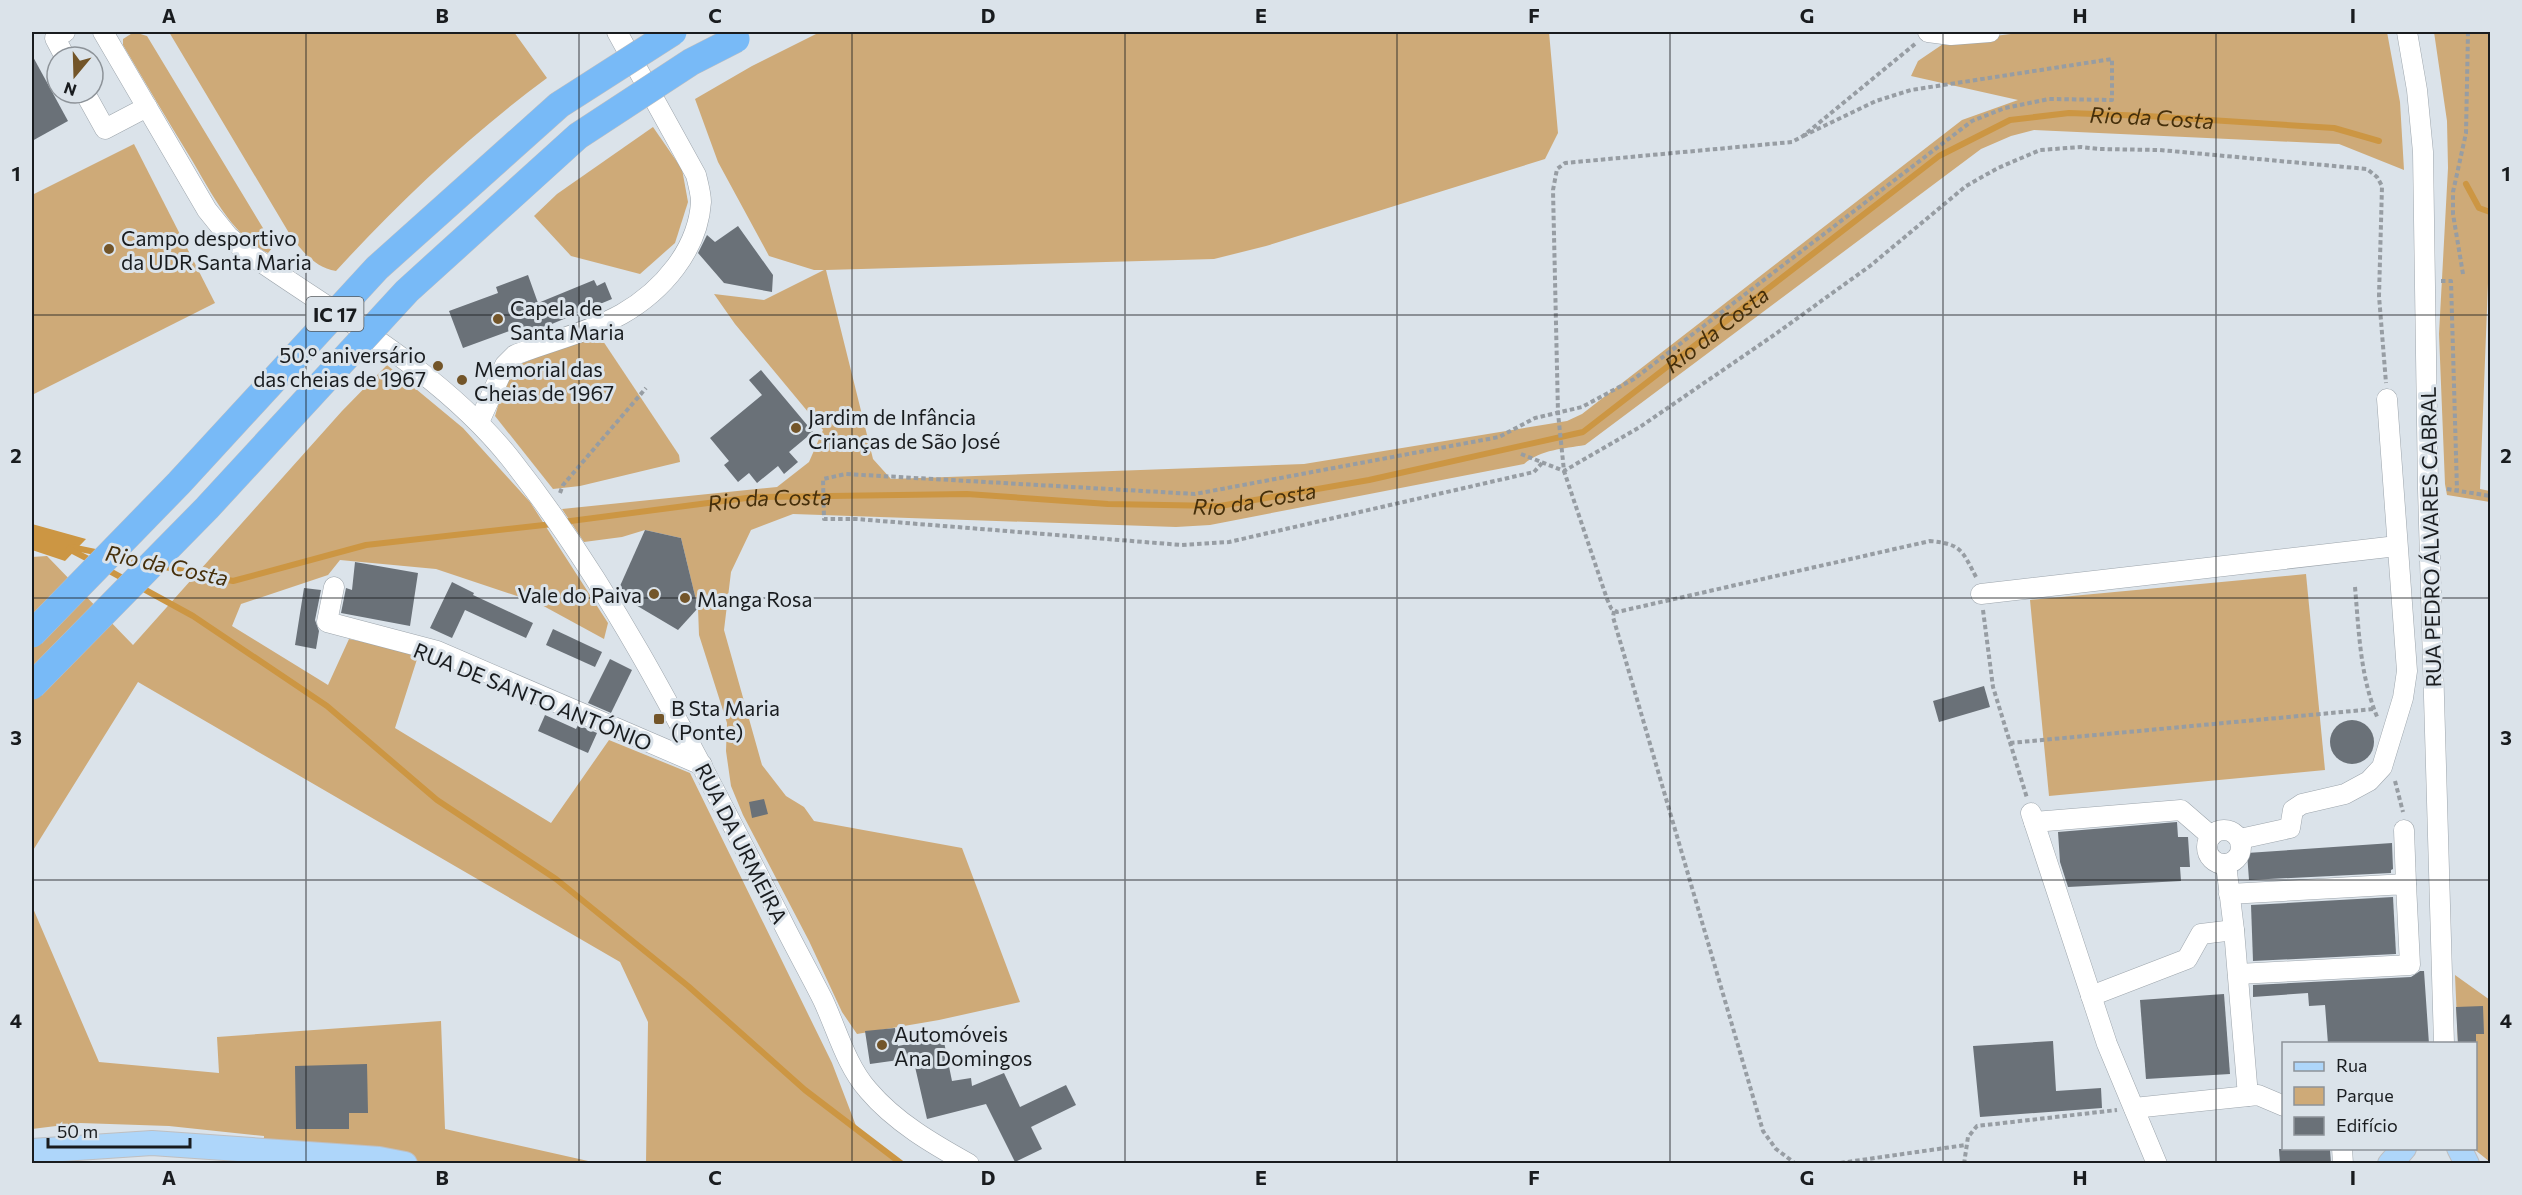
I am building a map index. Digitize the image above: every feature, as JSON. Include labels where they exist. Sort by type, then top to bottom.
[{"type":"highway","name":"IC 17","points":[[32,634],[179,483],[377,268],[559,105],[673,32]]},
{"type":"highway","name":"IC 17","points":[[32,686],[207,508],[407,291],[578,136],[691,62],[736,39]]},
{"type":"main road","points":[[32,1151],[87,1155],[152,1143],[378,1159],[405,1164]]},
{"type":"street","points":[[59,45],[55,38],[64,32]]},
{"type":"street","points":[[479,422],[505,365],[515,355],[621,315],[644,300],[672,273],[687,251],[695,229],[701,201],[696,175],[617,32]]},
{"type":"street","points":[[1925,36],[1990,32]]},
{"type":"street","name":"RUA PEDRO ÁLVARES CABRAL","points":[[2407,32],[2421,121],[2428,489],[2444,1042]]},
{"type":"street","name":"RUA DA URMEIRA","points":[[111,34],[147,107],[207,210],[228,236],[248,253],[432,380],[479,422],[510,459],[570,543],[680,723],[823,1000],[852,1066],[867,1090],[904,1124],[969,1164]]},
{"type":"street","points":[[92,105],[105,129],[147,107]]},
{"type":"street","points":[[2240,839],[2290,828],[2293,810],[2302,804],[2345,794],[2369,781],[2382,767],[2403,698],[2407,671],[2387,399]]},
{"type":"street","points":[[1981,594],[2397,546]]},
{"type":"street","name":"RUA DE SANTO ANTÓNIO","points":[[334,587],[327,622],[436,651],[702,765]]},
{"type":"street","points":[[2157,1164],[2107,1044],[2033,818],[2181,810],[2211,836]]},
{"type":"street","points":[[2223,830],[2229,831],[2240,839],[2242,846],[2238,858],[2226,864],[2219,864],[2209,855],[2207,849],[2211,836],[2223,830]]},
{"type":"street","points":[[2238,974],[2410,965],[2404,830]]},
{"type":"street","points":[[2226,864],[2248,1096]]},
{"type":"street","points":[[2229,894],[2406,884]]},
{"type":"street","points":[[2091,996],[2187,960],[2201,934],[2234,930]]},
{"type":"street","points":[[2134,1108],[2258,1095],[2282,1107]]},
{"type":"path","points":[[2463,274],[2453,214],[2453,192],[2466,133],[2468,32]]},
{"type":"path","points":[[1803,136],[1925,36]]},
{"type":"path","points":[[1542,464],[1534,472],[1229,542],[1182,545],[856,519],[824,519],[823,479],[846,474],[1196,494],[1499,437],[1535,418],[1558,415],[1582,407],[1634,379],[1972,121],[2005,108],[2049,99],[2112,100],[2112,59],[1911,90],[1876,101],[1792,142],[1565,163],[1557,169],[1553,190],[1558,415],[1564,471],[1607,599],[1614,610],[1614,617],[1763,1131],[1776,1149],[1796,1164]]},
{"type":"path","points":[[1521,454],[1564,471],[1640,428],[1774,335],[1870,266],[1966,186],[1998,168],[2040,150],[2081,147],[2160,150],[2367,169],[2377,177],[2382,186],[2379,296],[2387,399]]},
{"type":"path","points":[[2425,280],[2451,281],[2457,490]]},
{"type":"path","points":[[563,485],[646,388]]},
{"type":"path","points":[[2428,489],[2457,490],[2490,496]]},
{"type":"path","points":[[1614,610],[1632,610],[1930,541],[1950,543],[1963,552],[1980,584],[1993,687],[2033,818]]},
{"type":"path","points":[[2355,587],[2362,665],[2402,804],[2404,830]]},
{"type":"path","points":[[2010,743],[2374,709]]},
{"type":"path","points":[[1964,1164],[1966,1145],[1971,1131],[1977,1126],[2134,1108]]},
{"type":"path","points":[[1833,1164],[1966,1145]]},
{"type":"green space","points":[[134,32],[147,36],[269,238],[273,247],[268,253],[243,235],[214,197],[123,45],[123,39]]},
{"type":"green space","points":[[169,32],[514,32],[547,78],[463,146],[385,219],[336,271],[316,263],[292,238]]},
{"type":"green space","points":[[820,32],[1549,32],[1558,133],[1545,159],[1266,246],[1214,259],[826,270],[873,459],[891,479],[1304,464],[1567,421],[1582,414],[1962,120],[2018,100],[1911,76],[1918,61],[1946,42],[2027,32],[2387,32],[2400,102],[2404,170],[2339,144],[2034,130],[2011,136],[1981,149],[1585,445],[1545,452],[1524,464],[1210,525],[1176,527],[793,514],[751,530],[731,572],[724,630],[762,765],[786,796],[804,807],[814,821],[962,848],[1020,1002],[939,1020],[857,1034],[842,1012],[809,941],[743,815],[731,786],[726,751],[727,723],[699,635],[698,608],[681,538],[645,530],[622,537],[584,542],[562,509],[777,487],[809,462],[823,430],[735,324],[714,294],[764,300],[824,270],[814,270],[769,256],[718,162],[695,99],[752,66]]},
{"type":"green space","points":[[2434,32],[2490,32],[2490,278],[2480,489],[2490,491],[2490,502],[2447,495],[2445,484],[2439,334],[2448,168],[2447,121]]},
{"type":"green space","points":[[653,127],[682,169],[688,202],[675,243],[640,274],[571,256],[534,216],[557,194]]},
{"type":"green space","name":"Campo desportivo da UDR Santa Maria","points":[[134,144],[215,303],[32,395],[32,195]]},
{"type":"green space","points":[[592,333],[601,338],[679,455],[680,462],[580,486],[553,489],[495,416],[504,386],[521,364]]},
{"type":"green space","points":[[387,365],[463,428],[530,502],[608,623],[604,639],[538,603],[436,569],[340,560],[328,575],[241,604],[232,626],[328,685],[349,639],[419,653],[395,728],[551,823],[609,740],[690,773],[832,1063],[858,1131],[902,1163],[646,1163],[648,1022],[620,962],[138,682],[32,852],[32,557],[47,556],[133,645],[342,411]]},
{"type":"green space","points":[[2306,574],[2325,770],[2049,796],[2030,600]]},
{"type":"green space","points":[[32,906],[99,1062],[219,1073],[217,1037],[441,1021],[445,1129],[597,1163],[263,1163],[264,1136],[169,1126],[80,1123],[32,1129]]},
{"type":"green space","points":[[2455,975],[2490,1000],[2490,1162],[2475,1150],[2477,1042],[2458,1042]]},
{"type":"shaded area","points":[[32,524],[86,539],[65,561],[32,550]]},
{"type":"building","points":[[32,55],[45,79],[45,105],[59,105],[68,121],[32,141]]},
{"type":"building","points":[[738,226],[773,275],[772,292],[724,283],[698,253],[707,235],[715,242]]},
{"type":"building","name":"Capela de Santa Maria","points":[[528,275],[538,303],[594,280],[597,286],[605,282],[612,299],[518,338],[515,329],[463,348],[449,311],[498,293],[496,287]]},
{"type":"building","name":"Jardim de Infância Crianças de São José","points":[[761,370],[813,432],[789,452],[798,462],[784,474],[778,466],[757,483],[749,473],[738,482],[724,465],[729,461],[710,438],[762,395],[749,380]]},
{"type":"building","points":[[645,530],[681,538],[698,608],[678,630],[629,601],[620,586]]},
{"type":"building","points":[[355,562],[418,573],[410,626],[341,613],[346,588],[352,590]]},
{"type":"building","points":[[452,582],[474,593],[473,595],[533,623],[526,638],[465,610],[452,638],[430,628]]},
{"type":"building","points":[[304,588],[321,590],[315,620],[319,631],[316,649],[295,645]]},
{"type":"building","points":[[553,629],[602,652],[595,667],[546,645]]},
{"type":"building","points":[[610,659],[632,670],[611,713],[588,703]]},
{"type":"building","points":[[1984,686],[1990,707],[1939,722],[1933,701]]},
{"type":"building","points":[[545,715],[576,729],[578,725],[597,733],[588,753],[538,731]]},
{"type":"building","points":[[2352,720],[2368,726],[2374,742],[2368,758],[2352,764],[2336,758],[2330,742],[2336,726]]},
{"type":"building","points":[[764,799],[768,814],[752,818],[749,802]]},
{"type":"building","points":[[2177,822],[2178,837],[2188,837],[2190,867],[2180,867],[2181,881],[2068,887],[2060,862],[2058,832]]},
{"type":"building","points":[[2392,843],[2393,869],[2391,873],[2249,880],[2247,853]]},
{"type":"building","points":[[2393,897],[2396,954],[2253,961],[2251,905]]},
{"type":"building","points":[[2424,971],[2429,1042],[2328,1042],[2325,1005],[2309,1006],[2308,993],[2253,997],[2253,985],[2411,977]]},
{"type":"building","points":[[2224,994],[2230,1074],[2146,1079],[2140,1000]]},
{"type":"building","points":[[2483,1006],[2484,1034],[2476,1034],[2476,1042],[2458,1042],[2456,1007]]},
{"type":"building","points":[[895,1028],[898,1046],[943,1037],[952,1081],[971,1078],[972,1086],[1004,1073],[1020,1107],[1066,1085],[1076,1105],[1031,1127],[1042,1149],[1015,1162],[986,1104],[927,1119],[913,1058],[870,1064],[865,1031]]},
{"type":"building","points":[[2053,1041],[2056,1091],[2101,1088],[2102,1108],[1980,1117],[1973,1046]]},
{"type":"building","points":[[367,1064],[368,1113],[349,1113],[349,1129],[296,1129],[295,1066]]},
{"type":"building","points":[[2279,1149],[2330,1150],[2331,1164],[2280,1164]]},
{"type":"waterway","name":"Rio da Costa","points":[[563,522],[754,497],[967,494],[1108,504],[1220,506],[1369,480],[1583,432],[1939,156],[2010,120],[2069,113],[2147,116],[2334,128],[2379,141]]},
{"type":"waterway","name":"Rio da Costa","points":[[2466,184],[2479,208],[2490,212]]},
{"type":"waterway","name":"Rio da Costa","points":[[160,566],[233,581],[366,545],[553,524]]},
{"type":"waterway","name":"Rio da Costa","points":[[71,547],[100,553]]},
{"type":"waterway","points":[[69,549],[92,561]]},
{"type":"waterway","name":"Rio da Costa","points":[[118,557],[144,562]]},
{"type":"waterway","points":[[106,569],[126,580]]},
{"type":"waterway","points":[[140,587],[193,616],[327,706],[437,800],[556,879],[688,986],[805,1090],[902,1164]]},
{"type":"place","name":"Campo desportivo da UDR Santa Maria","points":[[109,249]]},
{"type":"place","name":"Capela de Santa Maria","points":[[498,319]]},
{"type":"place","name":"50.º aniversário das cheias de 1967","points":[[438,366]]},
{"type":"place","name":"Memorial das Cheias de 1967","points":[[462,380]]},
{"type":"place","name":"Jardim de Infância Crianças de São José","points":[[796,428]]},
{"type":"place","name":"Vale do Paiva","points":[[654,594]]},
{"type":"place","name":"Manga Rosa","points":[[685,598]]},
{"type":"place","name":"B Sta Maria (Ponte)","points":[[659,719]]},
{"type":"place","name":"Automóveis Ana Domingos","points":[[882,1045]]}]
